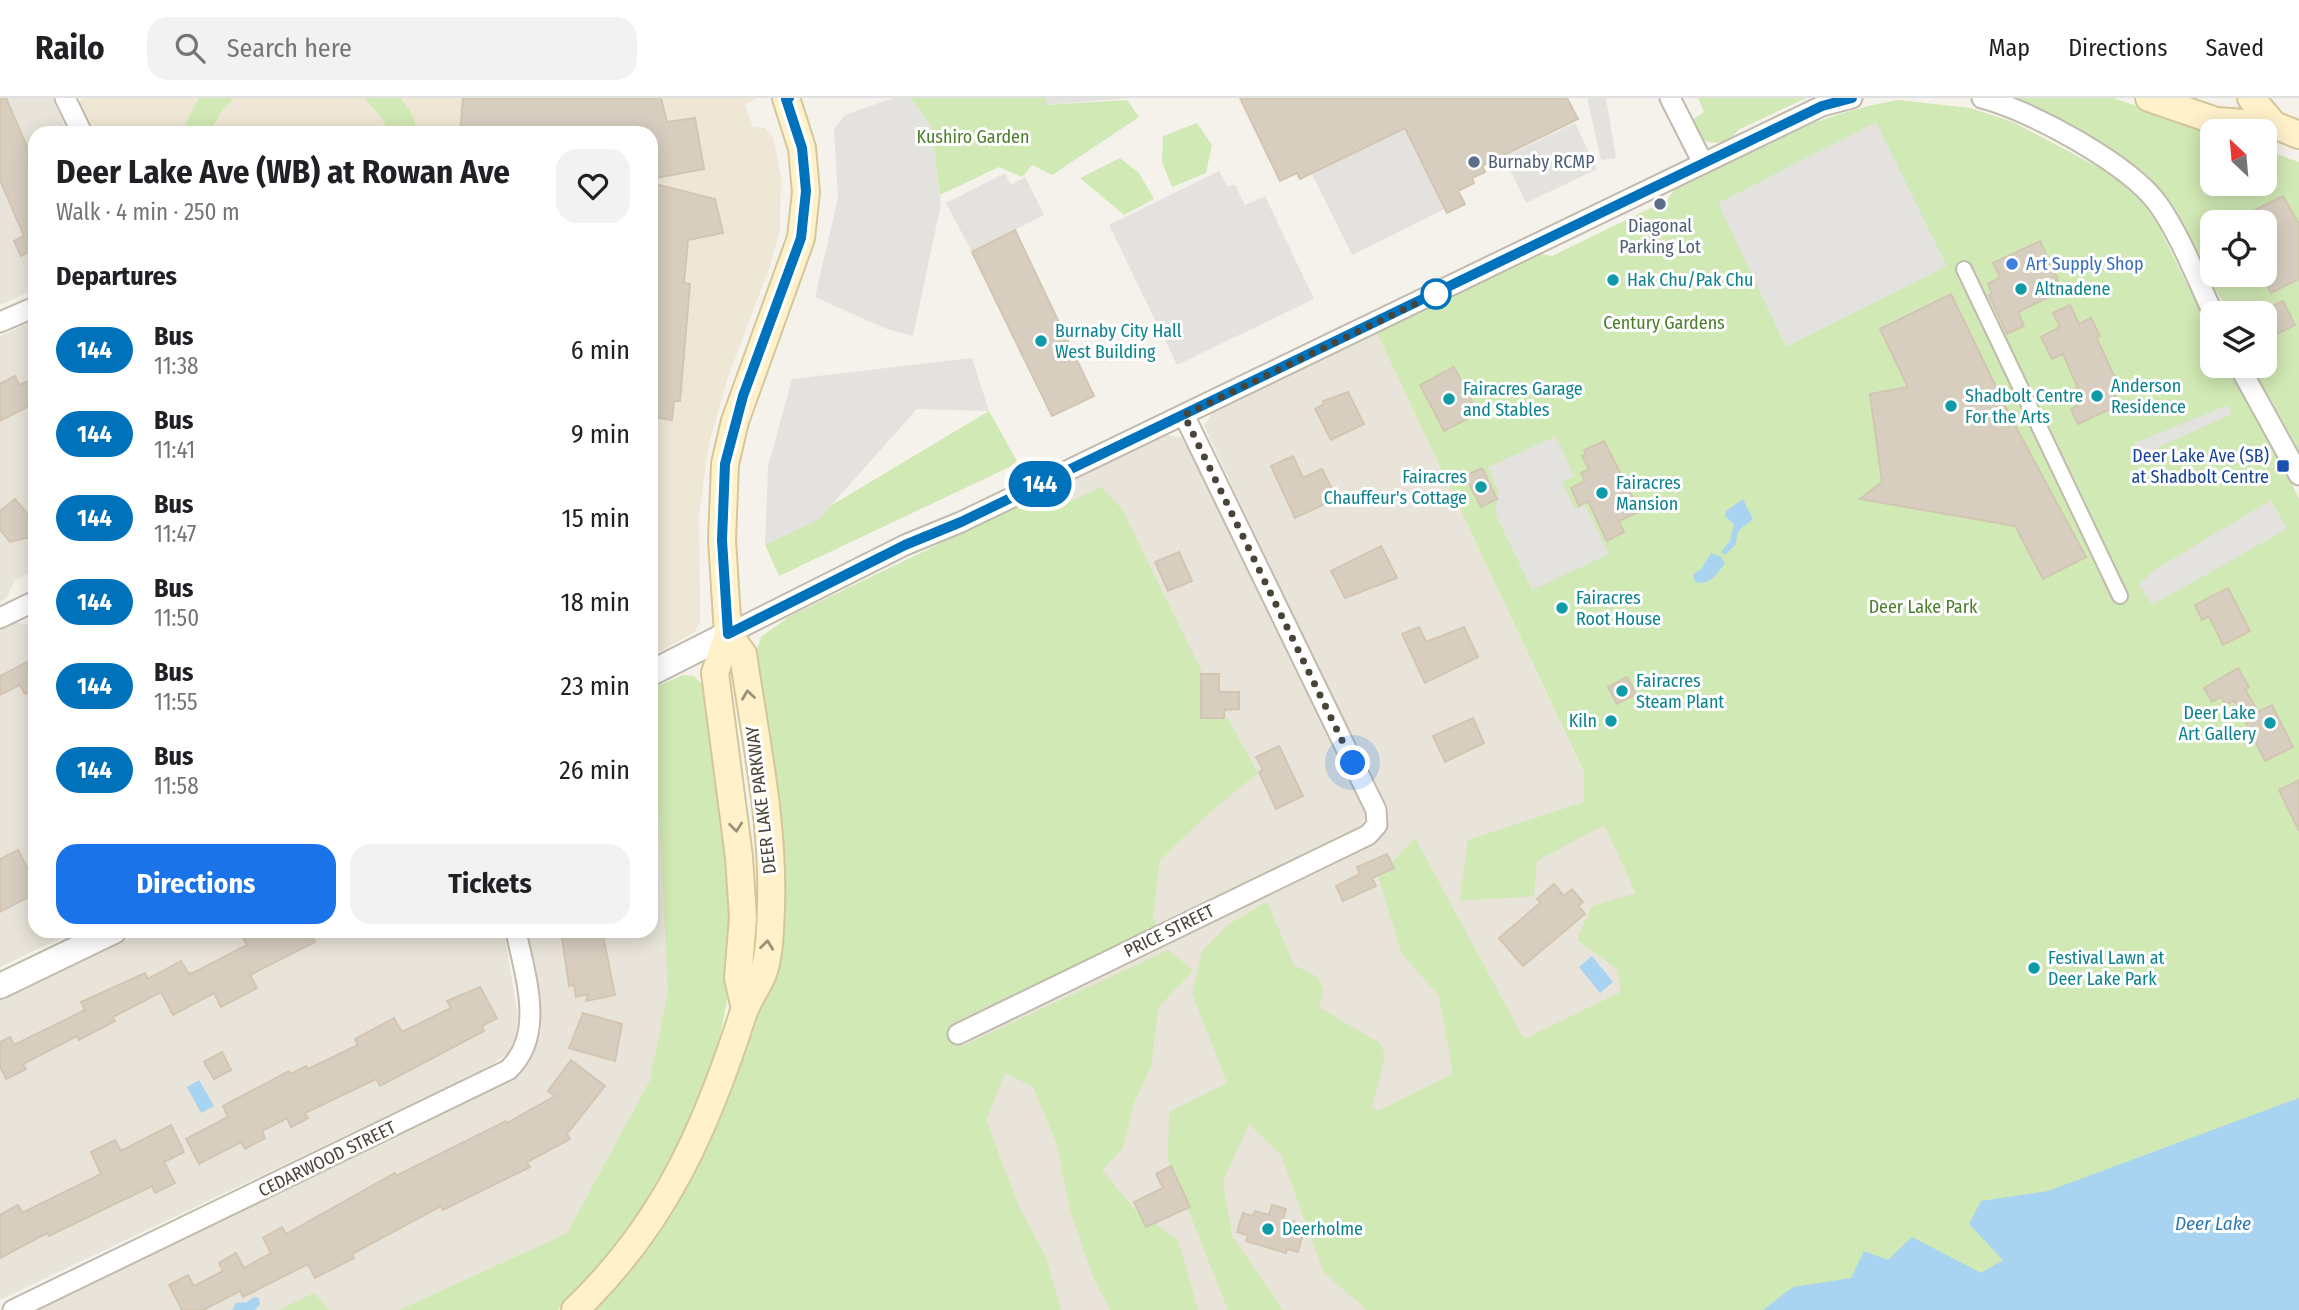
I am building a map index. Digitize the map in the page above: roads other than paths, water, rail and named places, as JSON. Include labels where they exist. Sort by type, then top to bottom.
[{"type":"main road","name":"DEER LAKE PARKWAY","points":[[575,1310],[608,1278],[663,1203],[701,1132],[745,1009],[738,978],[743,918],[739,857],[715,673],[728,634],[722,540],[725,464],[743,396],[801,238],[805,203],[802,148],[786,98]]},
{"type":"main road","points":[[2150,98],[2216,121],[2287,130]]},
{"type":"main road","points":[[2251,98],[2287,130]]},
{"type":"street","points":[[65,98],[79,126]]},
{"type":"street","points":[[1671,98],[1703,163]]},
{"type":"street","points":[[658,669],[905,545],[1184,415],[1822,106],[1852,98]]},
{"type":"street","points":[[1982,98],[2008,107],[2061,134],[2123,170],[2145,188],[2169,222],[2207,301]]},
{"type":"street","points":[[1964,270],[2120,596]]},
{"type":"street","points":[[0,323],[28,310]]},
{"type":"street","points":[[2246,378],[2299,475]]},
{"type":"street","name":"PRICE STREET","points":[[958,1034],[1368,835],[1377,825],[1376,810],[1184,415]]},
{"type":"street","points":[[0,618],[28,604]]},
{"type":"street","points":[[0,986],[99,938]]},
{"type":"street","name":"CEDARWOOD STREET","points":[[13,1310],[508,1070],[524,1051],[530,1031],[517,938]]},
{"type":"water","points":[[1743,499],[1753,519],[1741,529],[1736,544],[1725,555],[1721,552],[1730,541],[1734,524],[1725,516],[1726,511]]},
{"type":"water","points":[[1711,553],[1721,557],[1725,563],[1709,581],[1695,582],[1693,575],[1702,568]]},
{"type":"water","points":[[1592,956],[1613,982],[1600,993],[1579,967]]},
{"type":"water","points":[[199,1080],[214,1106],[201,1113],[187,1087]]},
{"type":"water","name":"Deer Lake","points":[[2299,1098],[2299,1310],[1763,1310],[1793,1287],[1851,1278],[1864,1251],[1888,1260],[1912,1237],[1981,1273],[2003,1260],[1969,1224],[1981,1201],[2048,1191]]},
{"type":"water","points":[[254,1297],[259,1298],[260,1304],[255,1310],[232,1310],[236,1303],[247,1302]]},
{"type":"place","name":"Burnaby RCMP","points":[[1474,162]]},
{"type":"place","name":"Diagonal Parking Lot","points":[[1660,204]]},
{"type":"place","name":"Art Supply Shop","points":[[2012,264]]},
{"type":"place","name":"Hak Chu/Pak Chu","points":[[1613,280]]},
{"type":"place","name":"Altnadene","points":[[2021,289]]},
{"type":"place","name":"Burnaby City Hall West Building","points":[[1041,341]]},
{"type":"place","name":"Anderson Residence","points":[[2097,396]]},
{"type":"place","name":"Fairacres Garage and Stables","points":[[1449,399]]},
{"type":"place","name":"Shadbolt Centre For the Arts","points":[[1951,406]]},
{"type":"place","name":"Deer Lake Ave (SB) at Shadbolt Centre","points":[[2283,466]]},
{"type":"place","name":"Fairacres Chauffeur's Cottage","points":[[1481,487]]},
{"type":"place","name":"Fairacres Mansion","points":[[1602,493]]},
{"type":"place","name":"Fairacres Root House","points":[[1562,608]]},
{"type":"place","name":"Fairacres Steam Plant","points":[[1622,691]]},
{"type":"place","name":"Kiln","points":[[1611,721]]},
{"type":"place","name":"Deer Lake Art Gallery","points":[[2270,723]]},
{"type":"place","name":"Festival Lawn at Deer Lake Park","points":[[2034,968]]},
{"type":"place","name":"Deerholme","points":[[1268,1229]]},
{"type":"park label","name":"Kushiro Garden","points":[[973,137]]},
{"type":"park label","name":"Century Gardens","points":[[1664,323]]},
{"type":"park label","name":"Deer Lake Park","points":[[1923,607]]}]
